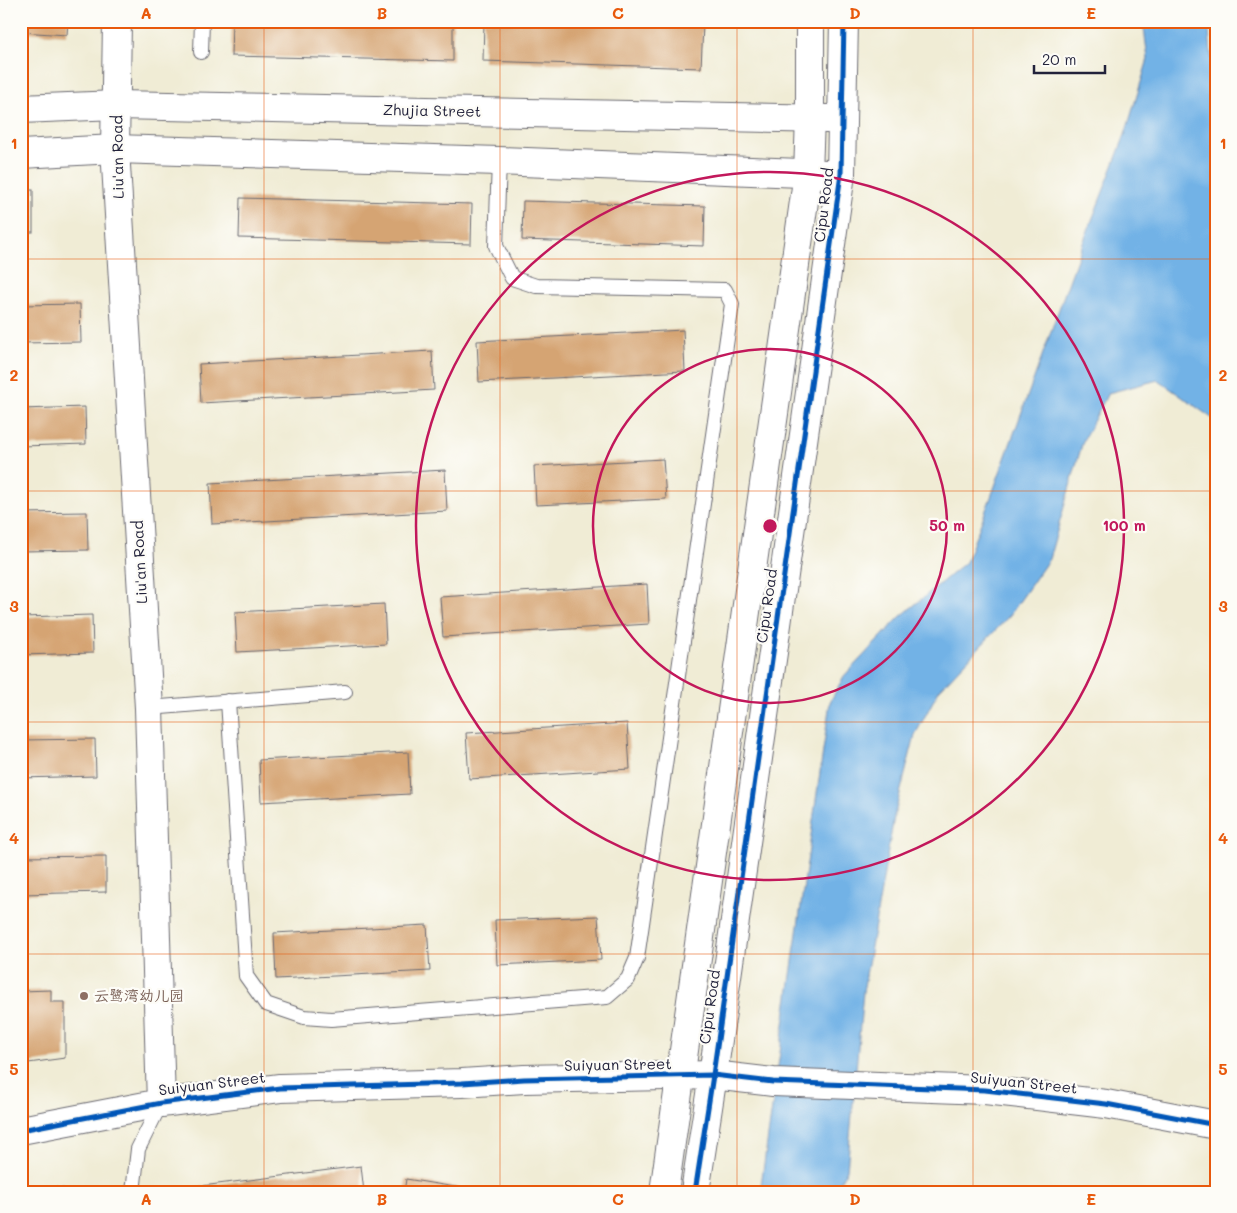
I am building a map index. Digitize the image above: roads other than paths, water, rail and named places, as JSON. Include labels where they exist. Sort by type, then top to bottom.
[{"type":"street","name":"Liu'an Road","points":[[117,21],[115,149],[149,708],[161,1103]]},
{"type":"street","name":"Cipu Road","points":[[664,1192],[808,173],[810,21]]},
{"type":"street","name":"Cipu Road","points":[[694,1192],[713,1075],[841,174],[844,21]]},
{"type":"street","name":"Zhujia Street","points":[[21,109],[116,105],[843,119]]},
{"type":"street","points":[[21,154],[115,149],[841,174]]},
{"type":"street","name":"Suiyuan Street","points":[[21,1130],[161,1103],[280,1088],[524,1079],[713,1075],[773,1082],[985,1090],[1106,1104],[1216,1125]]},
{"type":"lane","points":[[201,52],[202,21]]},
{"type":"lane","points":[[228,701],[246,976],[266,1004],[304,1017],[331,1019],[607,997],[628,979],[637,958],[732,304],[725,290],[536,286],[512,278],[496,246],[499,161]]},
{"type":"lane","points":[[149,708],[345,692]]},
{"type":"lane","points":[[133,1192],[138,1149],[161,1103]]},
{"type":"water","points":[[1143,21],[1208,21],[1216,106],[1216,421],[1158,380],[1108,393],[1083,441],[1049,559],[1010,615],[939,690],[915,735],[894,817],[863,992],[847,1170],[834,1192],[760,1192],[830,702],[844,676],[900,617],[966,562],[1080,251],[1125,135],[1148,59]]},
{"type":"place","name":"云鹭湾幼儿园","points":[[84,996]]}]
